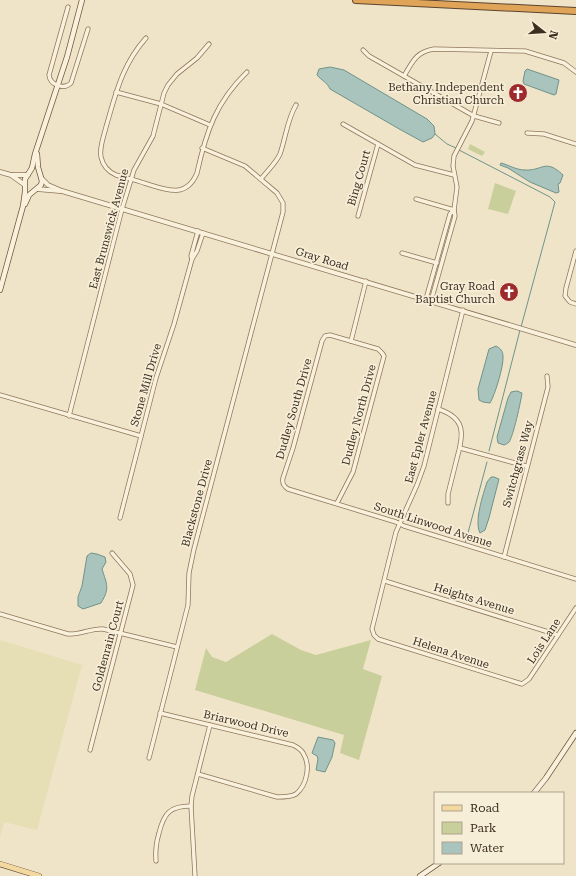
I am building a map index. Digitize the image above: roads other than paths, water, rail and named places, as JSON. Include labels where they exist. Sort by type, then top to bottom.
[{"type":"highway","points":[[356,0],[576,11]]},
{"type":"main road","points":[[0,290],[23,206],[25,179],[32,168],[70,47],[82,0]]},
{"type":"main road","points":[[23,206],[29,195],[41,185],[37,150]]},
{"type":"main road","points":[[28,175],[34,174],[41,178]]},
{"type":"main road","points":[[25,185],[29,189],[37,189]]},
{"type":"main road","points":[[535,792],[576,733]]},
{"type":"main road","points":[[0,864],[39,876]]},
{"type":"main road","points":[[420,876],[438,864]]},
{"type":"street","points":[[68,7],[49,75],[50,81],[58,86],[66,86],[72,82],[88,29]]},
{"type":"street","points":[[146,38],[128,63],[116,92],[101,147],[101,157],[104,164],[111,172],[118,176],[169,191],[184,189],[196,177],[202,148],[210,125],[224,98],[247,72]]},
{"type":"street","name":"East Brunswick Avenue","points":[[69,416],[122,209],[136,164],[153,136],[164,93],[171,81],[197,58],[209,44]]},
{"type":"street","points":[[404,76],[416,56],[424,51],[434,49],[525,51],[564,63],[576,72]]},
{"type":"street","points":[[363,50],[369,56],[474,116],[499,123]]},
{"type":"street","points":[[431,301],[455,216],[454,210],[456,194],[453,166],[456,152],[467,133],[474,116],[491,51]]},
{"type":"street","points":[[116,92],[161,104],[210,125]]},
{"type":"street","points":[[261,179],[277,158],[291,114],[296,105]]},
{"type":"street","points":[[343,124],[415,165],[454,175]]},
{"type":"street","points":[[527,133],[544,134],[576,144]]},
{"type":"street","name":"Bing Court","points":[[358,216],[378,144]]},
{"type":"street","name":"Blackstone Drive","points":[[149,758],[188,605],[189,573],[194,549],[273,254],[283,207],[277,193],[242,164],[202,148]]},
{"type":"street","points":[[0,172],[12,175],[28,175]]},
{"type":"street","points":[[12,175],[25,185]]},
{"type":"street","name":"Gray Road","points":[[41,178],[48,185],[62,191],[576,345]]},
{"type":"street","name":"Gray Road","points":[[37,189],[62,191]]},
{"type":"street","points":[[416,199],[454,210]]},
{"type":"street","points":[[426,299],[450,214],[454,210]]},
{"type":"street","name":"Stone Mill Drive","points":[[120,518],[158,370],[174,324],[192,259],[197,251],[201,232]]},
{"type":"street","points":[[576,251],[565,296],[570,302],[576,304]]},
{"type":"street","points":[[402,253],[442,264]]},
{"type":"street","points":[[351,341],[366,281]]},
{"type":"street","name":"East Epler Avenue","points":[[374,635],[372,629],[396,532],[422,472],[463,310]]},
{"type":"street","name":"Dudley South Drive","points":[[284,487],[282,483],[283,478],[293,448],[322,341],[325,336],[330,335],[351,341]]},
{"type":"street","name":"Dudley North Drive","points":[[337,503],[356,463],[383,360],[383,353],[378,349],[351,341]]},
{"type":"street","name":"Switchgrass Way","points":[[504,557],[526,466],[548,387],[547,376]]},
{"type":"street","points":[[0,395],[141,436]]},
{"type":"street","points":[[438,409],[455,418],[460,425],[462,433],[460,448],[448,494],[448,503]]},
{"type":"street","points":[[460,448],[526,466]]},
{"type":"street","name":"South Linwood Avenue","points":[[284,487],[396,522],[400,525],[576,579]]},
{"type":"street","name":"Goldenrain Court","points":[[90,750],[132,589],[132,579],[127,570],[112,553]]},
{"type":"street","name":"Heights Avenue","points":[[385,581],[558,635]]},
{"type":"street","name":"Lois Lane","points":[[525,683],[576,608]]},
{"type":"street","points":[[0,614],[68,634],[77,634],[100,628],[177,647]]},
{"type":"street","name":"Helena Avenue","points":[[374,635],[378,639],[519,683],[525,683]]},
{"type":"street","name":"Briarwood Drive","points":[[160,713],[293,745],[303,751],[308,763],[307,775],[301,788],[295,795],[285,797],[277,797],[198,774]]},
{"type":"street","points":[[195,876],[191,806],[210,725]]},
{"type":"street","points":[[156,861],[155,849],[162,820],[166,814],[173,809],[180,806],[191,806]]},
{"type":"water","points":[[330,67],[344,70],[427,119],[434,126],[435,134],[432,138],[423,142],[330,89],[317,75],[319,69]]},
{"type":"water","points":[[527,69],[559,80],[556,94],[554,95],[524,84],[523,81],[525,71]]},
{"type":"water","points":[[501,163],[522,170],[531,170],[544,166],[552,167],[563,175],[560,183],[558,184],[559,192],[556,193],[530,182],[508,168],[500,165]]},
{"type":"water","points":[[496,346],[503,354],[501,373],[490,403],[483,402],[479,400],[478,389],[489,349]]},
{"type":"water","points":[[517,391],[522,393],[517,419],[511,439],[504,445],[498,443],[497,437],[508,398],[511,392]]},
{"type":"water","points":[[491,477],[499,479],[485,530],[480,533],[478,522],[480,508],[487,482]]},
{"type":"water","points":[[91,553],[105,557],[106,562],[102,569],[107,590],[101,603],[83,609],[78,606],[78,597],[82,586],[87,556]]},
{"type":"water","points":[[318,737],[333,740],[335,743],[332,757],[325,772],[316,770],[318,759],[317,756],[312,753]]},
{"type":"waterway","points":[[435,134],[447,144],[456,148]]},
{"type":"waterway","points":[[459,150],[550,197],[555,202],[521,327]]},
{"type":"waterway","points":[[489,451],[520,330]]},
{"type":"waterway","points":[[465,544],[487,462]]},
{"type":"place","name":"Bethany Independent Christian Church","points":[[518,93]]},
{"type":"place","name":"Gray Road Baptist Church","points":[[509,292]]}]
